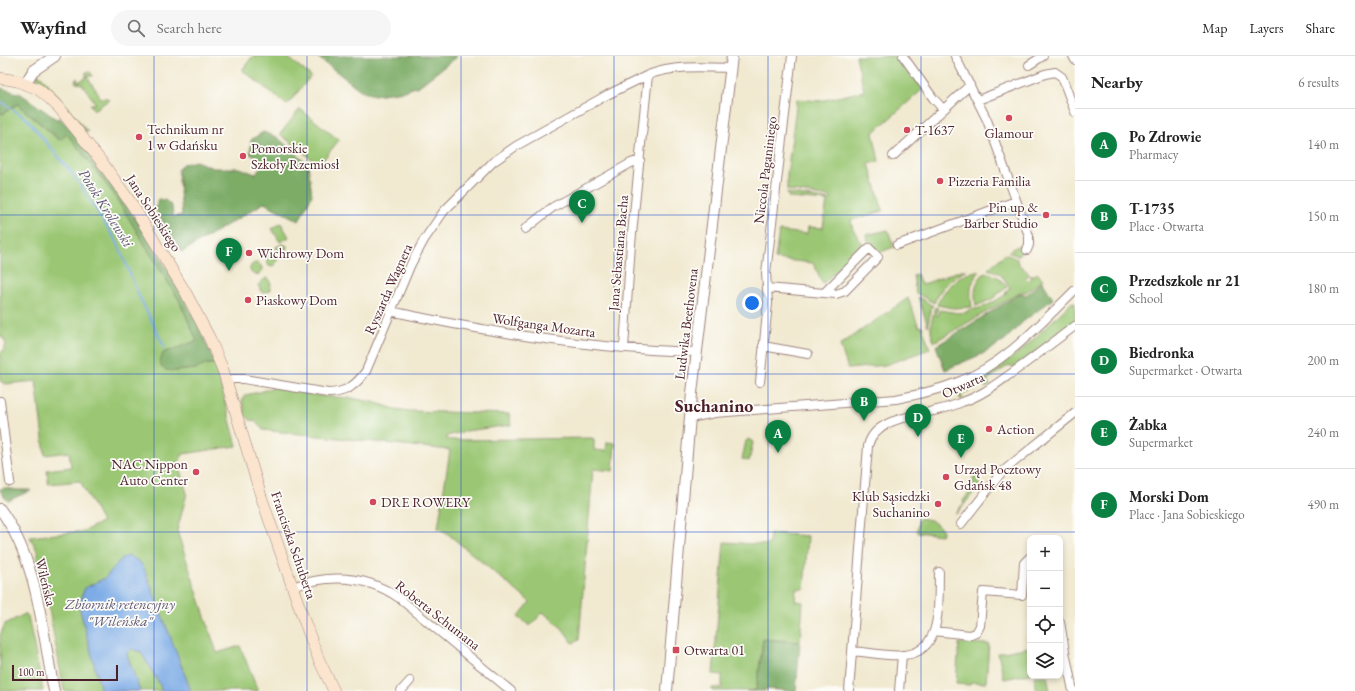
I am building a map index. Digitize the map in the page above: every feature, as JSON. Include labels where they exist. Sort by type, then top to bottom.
[{"type":"main road","name":"Jana Sobieskiego","points":[[0,78],[25,84],[44,94],[56,104],[85,140],[133,206],[186,293],[210,339],[227,381],[234,406]]},
{"type":"main road","name":"Franciszka Schuberta","points":[[234,406],[261,496],[292,587],[319,660],[334,691]]},
{"type":"street","points":[[25,84],[33,71],[55,56]]},
{"type":"street","name":"Ludwika Beethovena","points":[[667,691],[696,352],[732,56]]},
{"type":"street","name":"Niccola Paganiniego","points":[[760,382],[768,303],[766,273],[792,56]]},
{"type":"street","points":[[903,56],[933,98],[943,109]]},
{"type":"street","points":[[955,56],[987,120],[1029,236],[1030,245],[1027,250]]},
{"type":"street","points":[[1029,66],[1043,56]]},
{"type":"street","points":[[1073,56],[1075,60]]},
{"type":"street","name":"Ryszarda Wagnera","points":[[227,381],[233,378],[244,379],[328,394],[348,390],[360,380],[366,370],[410,264],[424,240],[444,211],[493,162],[538,133],[648,74],[681,67],[730,68]]},
{"type":"street","points":[[978,100],[1045,74],[1055,72],[1062,77],[1075,112]]},
{"type":"street","name":"Jana Sebastiana Bacha","points":[[624,348],[631,244],[648,74]]},
{"type":"street","points":[[893,156],[970,85]]},
{"type":"street","name":"Jana Sebastiana Bacha","points":[[525,229],[557,204],[631,163],[640,160]]},
{"type":"street","points":[[897,245],[1016,201]]},
{"type":"street","points":[[767,288],[824,293],[836,294],[845,291],[878,257],[869,248],[824,293]]},
{"type":"street","points":[[690,418],[715,413],[896,399],[924,393],[959,382],[991,365],[1020,343],[1075,290]]},
{"type":"street","name":"Wolfganga Mozarta","points":[[390,311],[502,333],[555,341],[624,348],[696,352]]},
{"type":"street","name":"Otwarta","points":[[849,691],[869,440],[877,430],[895,420],[935,411],[974,398],[1028,362],[1075,326]]},
{"type":"street","points":[[763,346],[808,354]]},
{"type":"street","points":[[0,401],[10,482]]},
{"type":"street","points":[[961,524],[1001,473],[1075,413]]},
{"type":"street","name":"Wileńska","points":[[0,509],[19,540],[32,575],[54,691]]},
{"type":"street","points":[[934,631],[970,635],[976,633],[980,626],[983,592],[1022,595],[1024,563],[1027,560]]},
{"type":"street","points":[[852,651],[902,655],[915,653],[923,649],[929,643],[934,631],[937,615],[939,572]]},
{"type":"street","name":"Roberta Schumana","points":[[292,587],[316,580],[337,578],[363,581],[386,589],[399,598],[511,691]]},
{"type":"street","points":[[1063,640],[1073,691]]},
{"type":"street","points":[[899,691],[902,655]]},
{"type":"street","points":[[401,691],[410,681]]},
{"type":"green space","points":[[253,56],[286,56],[311,76],[287,105],[242,70]]},
{"type":"green space","points":[[316,56],[458,56],[419,86],[404,91],[374,95],[363,92]]},
{"type":"green space","points":[[856,56],[898,56],[923,89],[873,133],[879,161],[869,164],[883,211],[851,220],[853,230],[858,235],[857,238],[863,243],[823,284],[813,263],[775,259],[779,231],[807,234],[808,227],[823,228],[827,201],[789,198],[787,193],[830,200],[832,199],[830,197],[787,190],[787,175],[797,99],[820,101],[864,91]]},
{"type":"green space","points":[[86,72],[90,72],[93,76],[87,76],[101,98],[107,98],[109,100],[94,110],[90,104],[96,104],[82,84],[76,83],[75,81],[77,78],[78,82],[86,78]]},
{"type":"green space","points":[[38,74],[88,132],[85,132],[39,84],[37,79]]},
{"type":"green space","points":[[0,88],[21,94],[56,119],[60,118],[83,146],[133,215],[172,276],[206,341],[215,364],[208,364],[196,369],[175,371],[166,370],[161,367],[160,362],[163,353],[197,341],[179,300],[113,193],[67,134],[60,140],[17,104],[3,114],[0,112]]},
{"type":"green space","points":[[17,104],[59,140],[67,133],[113,193],[179,300],[197,341],[163,353],[175,371],[196,369],[208,364],[215,364],[237,446],[183,454],[178,464],[187,493],[177,531],[217,653],[240,646],[258,691],[64,691],[45,587],[36,556],[39,554],[30,537],[84,531],[102,522],[80,481],[48,484],[47,470],[71,467],[69,452],[45,455],[36,381],[5,384],[0,381],[0,353],[4,350],[6,343],[0,334],[0,112],[3,114]]},
{"type":"green space","points":[[300,109],[339,140],[319,165],[280,134]]},
{"type":"green space","points":[[263,132],[277,137],[308,164],[312,195],[299,221],[264,203],[182,252],[155,209],[159,199],[165,200],[172,206],[173,217],[182,215],[178,169],[183,164],[196,161],[213,168],[240,168],[255,174],[265,163],[250,154],[251,140]]},
{"type":"green space","points":[[281,223],[289,237],[280,242],[272,229]]},
{"type":"green space","points":[[888,230],[894,247],[878,253],[871,243],[869,243],[866,235]]},
{"type":"green space","points":[[1025,241],[1026,245],[1018,256],[1008,252]]},
{"type":"green space","points":[[283,244],[287,246],[284,253],[277,252],[276,247]]},
{"type":"green space","points":[[274,251],[277,256],[277,260],[271,267],[268,265],[266,256]]},
{"type":"green space","points":[[1005,254],[1017,259],[1018,264],[1030,274],[1025,278],[1028,281],[1031,278],[1031,275],[1035,275],[1037,273],[1043,279],[1026,292],[1021,292],[934,342],[931,328],[935,307],[938,308],[936,315],[938,316],[940,310],[958,313],[968,312],[968,310],[988,305],[1006,294],[1005,293],[1010,288],[1004,278],[996,272],[988,269]]},
{"type":"green space","points":[[256,263],[260,265],[262,269],[260,273],[256,275],[252,273],[250,269],[252,265]]},
{"type":"green space","points":[[966,270],[947,284],[940,292],[934,303],[916,293],[913,275],[917,274],[921,285],[956,272]]},
{"type":"green space","points":[[976,271],[980,271],[971,288],[972,307],[953,308],[937,305],[944,293],[953,283],[958,279]]},
{"type":"green space","points":[[985,272],[998,277],[1007,287],[992,299],[976,306],[975,296],[977,284]]},
{"type":"green space","points":[[266,278],[270,280],[271,286],[269,291],[263,293],[258,285]]},
{"type":"green space","points":[[1042,281],[1053,299],[1024,321],[1006,339],[993,348],[945,370],[936,346],[1021,293],[1026,295]]},
{"type":"green space","points":[[918,297],[933,306],[931,308],[928,326]]},
{"type":"green space","points":[[908,298],[919,327],[922,326],[930,349],[885,365],[848,369],[840,345]]},
{"type":"green space","points":[[1075,302],[1075,322],[1015,367],[1009,365],[987,380],[990,385],[986,388],[982,383],[961,395],[963,399],[961,400],[958,395],[1020,352],[1071,303]]},
{"type":"green space","points":[[274,387],[320,396],[351,398],[373,402],[395,409],[410,411],[509,414],[511,425],[466,431],[447,436],[446,439],[452,440],[591,438],[594,439],[594,450],[606,451],[607,442],[615,443],[613,471],[593,469],[579,640],[573,643],[562,628],[543,612],[530,626],[518,617],[530,602],[448,534],[438,528],[450,450],[263,430],[255,421],[250,420],[245,415],[242,401],[245,395]]},
{"type":"green space","points":[[748,439],[753,443],[749,461],[742,459],[746,441]]},
{"type":"green space","points":[[974,472],[980,485],[955,514],[964,503],[963,501],[974,486]]},
{"type":"green space","points":[[5,488],[31,491],[8,501],[0,491],[0,489]]},
{"type":"green space","points":[[920,518],[931,520],[943,530],[941,535],[917,532],[918,520]]},
{"type":"green space","points":[[770,533],[808,536],[804,589],[796,589],[795,601],[803,602],[800,642],[763,639],[756,691],[712,691],[712,688],[722,688],[722,675],[713,674],[724,542],[769,545]]},
{"type":"green space","points":[[25,614],[28,616],[43,691],[0,691],[0,635],[5,624]]},
{"type":"green space","points":[[763,639],[800,642],[796,691],[765,689],[765,691],[747,691],[756,690]]},
{"type":"green space","points":[[959,643],[989,644],[986,683],[971,682],[970,685],[956,684]]},
{"type":"green space","points":[[1027,648],[1027,675],[1004,679],[998,653]]},
{"type":"green space","points":[[1035,679],[1048,679],[1050,691],[1037,691]]},
{"type":"water","name":"Zbiornik retencyjny \"Wileńska\"","points":[[129,556],[139,561],[144,568],[191,691],[161,691],[160,685],[141,652],[131,649],[127,653],[141,691],[101,691],[80,610],[82,595],[85,588],[105,578],[122,558]]},
{"type":"waterway","name":"Potok Królewski","points":[[0,101],[27,119],[75,177],[118,244],[139,296],[165,348]]},
{"type":"place","name":"Glamour","points":[[1009,118]]},
{"type":"place","name":"T-1637","points":[[907,130]]},
{"type":"place","name":"Technikum nr 1 w Gdańsku","points":[[139,137]]},
{"type":"place","name":"Pomorskie Szkoły Rzemiosł","points":[[243,156]]},
{"type":"place","name":"Pizzeria Familia","points":[[940,181]]},
{"type":"place","name":"Pin up & Barber Studio","points":[[1046,215]]},
{"type":"place","name":"Przedszkole nr 21","points":[[582,223]]},
{"type":"place","name":"Wichrowy Dom","points":[[249,253]]},
{"type":"place","name":"Morski Dom","points":[[229,271]]},
{"type":"place","name":"Piaskowy Dom","points":[[248,300]]},
{"type":"place","name":"T-1735","points":[[864,421]]},
{"type":"place","name":"Action","points":[[989,429]]},
{"type":"place","name":"Biedronka","points":[[918,437]]},
{"type":"place","name":"Po Zdrowie","points":[[778,453]]},
{"type":"place","name":"Żabka","points":[[961,458]]},
{"type":"place","name":"NAC Nippon Auto Center","points":[[196,472]]},
{"type":"place","name":"Urząd Pocztowy Gdańsk 48","points":[[946,477]]},
{"type":"place","name":"DRE ROWERY","points":[[373,502]]},
{"type":"place","name":"Klub Sąsiedzki Suchanino","points":[[938,504]]},
{"type":"place","name":"Otwarta 01","points":[[676,650]]},
{"type":"district","name":"Suchanino","points":[[714,406]]}]
